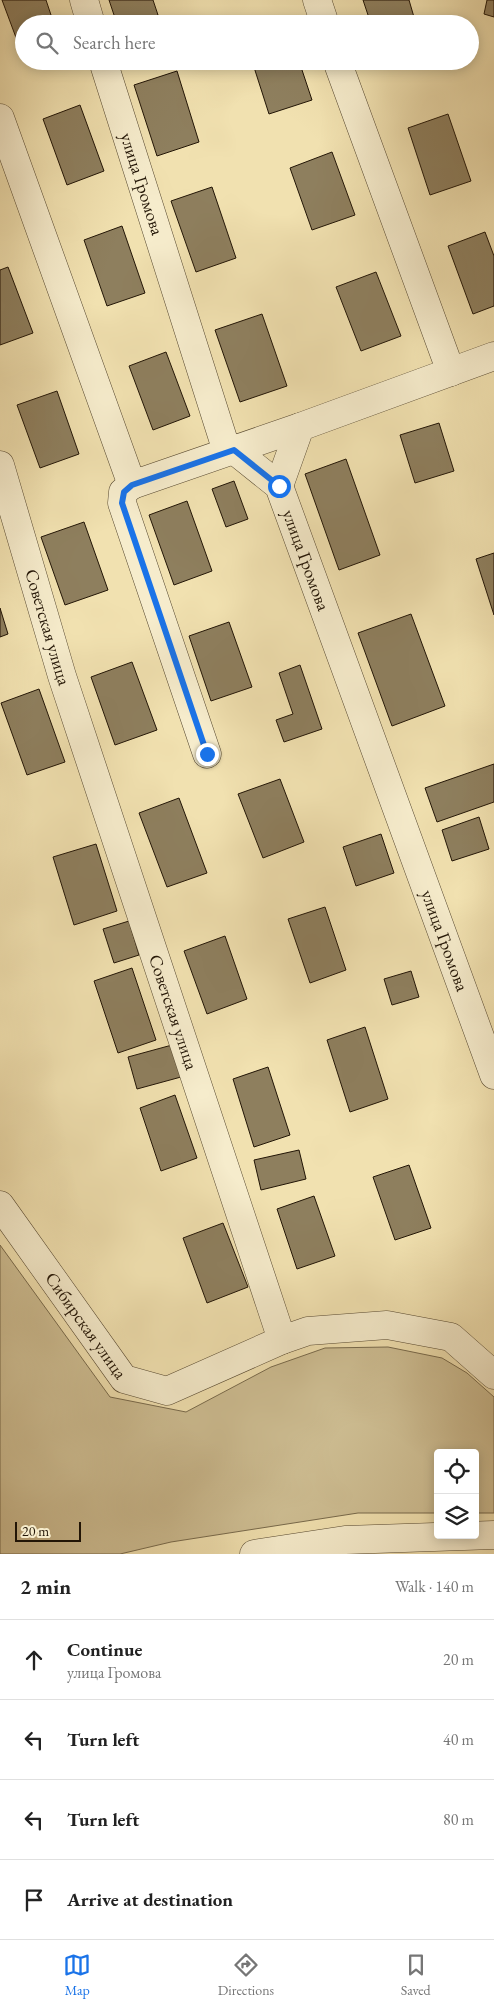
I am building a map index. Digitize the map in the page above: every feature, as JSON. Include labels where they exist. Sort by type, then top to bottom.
[{"type":"street","points":[[84,0],[88,15]]},
{"type":"street","points":[[317,0],[322,15]]},
{"type":"street","name":"улица Громова","points":[[106,70],[224,442],[279,486],[494,1075]]},
{"type":"street","points":[[340,70],[451,372]]},
{"type":"street","points":[[0,118],[132,485]]},
{"type":"street","points":[[207,754],[122,503],[124,492],[132,485],[300,427],[494,356]]},
{"type":"street","points":[[279,486],[300,427]]},
{"type":"street","name":"Советская улица","points":[[0,465],[62,676],[282,1340]]},
{"type":"street","name":"Сибирская улица","points":[[0,1205],[124,1379],[167,1391],[282,1340]]},
{"type":"street","points":[[282,1340],[308,1331],[387,1325],[451,1337],[494,1375]]},
{"type":"street","points":[[254,1554],[345,1540],[494,1535]]},
{"type":"shaded area","points":[[0,1245],[110,1397],[186,1412],[271,1367],[325,1348],[388,1347],[442,1358],[467,1373],[494,1397],[494,1513],[479,1513],[479,1449],[434,1449],[434,1513],[358,1513],[171,1542],[120,1554],[0,1554]]},
{"type":"building","points":[[2,0],[46,0],[51,15],[15,15],[15,35]]},
{"type":"building","points":[[109,0],[153,0],[158,15],[114,15]]},
{"type":"building","points":[[363,0],[409,0],[413,15],[368,15]]},
{"type":"building","points":[[487,0],[494,0],[494,17],[484,14]]},
{"type":"building","points":[[255,70],[302,70],[312,100],[269,114]]},
{"type":"building","points":[[177,71],[199,142],[157,156],[134,85]]},
{"type":"building","points":[[80,105],[104,171],[67,185],[43,119]]},
{"type":"building","points":[[448,114],[471,181],[430,195],[408,128]]},
{"type":"building","points":[[332,152],[355,215],[312,230],[290,168]]},
{"type":"building","points":[[212,187],[236,258],[196,272],[171,201]]},
{"type":"building","points":[[122,226],[145,293],[107,306],[84,240]]},
{"type":"building","points":[[485,232],[494,256],[494,306],[473,314],[448,246]]},
{"type":"building","points":[[8,267],[33,333],[0,345],[0,270]]},
{"type":"building","points":[[376,272],[401,336],[361,351],[336,287]]},
{"type":"building","points":[[262,314],[287,386],[240,402],[215,330]]},
{"type":"building","points":[[166,352],[190,416],[153,430],[129,366]]},
{"type":"building","points":[[57,391],[79,454],[40,468],[17,405]]},
{"type":"building","points":[[439,423],[454,471],[415,483],[400,435]]},
{"type":"building","points":[[346,459],[380,555],[339,570],[305,474]]},
{"type":"building","points":[[234,481],[248,519],[226,527],[212,489]]},
{"type":"building","points":[[187,501],[212,571],[174,585],[149,515]]},
{"type":"building","points":[[84,522],[108,590],[65,605],[41,537]]},
{"type":"building","points":[[494,553],[494,615],[476,559]]},
{"type":"building","points":[[0,608],[8,634],[0,637]]},
{"type":"building","points":[[411,614],[445,706],[392,726],[358,633]]},
{"type":"building","points":[[229,622],[252,687],[211,701],[189,636]]},
{"type":"building","points":[[132,662],[157,730],[115,745],[91,677]]},
{"type":"building","points":[[300,665],[322,729],[284,742],[276,720],[293,714],[279,673]]},
{"type":"building","points":[[39,689],[65,762],[27,775],[1,703]]},
{"type":"building","points":[[494,764],[494,802],[437,822],[425,788]]},
{"type":"building","points":[[280,779],[304,842],[263,858],[238,794]]},
{"type":"building","points":[[179,798],[207,873],[167,887],[139,813]]},
{"type":"building","points":[[479,817],[489,849],[452,861],[442,830]]},
{"type":"building","points":[[381,834],[394,873],[356,886],[343,847]]},
{"type":"building","points":[[96,844],[117,911],[74,925],[53,857]]},
{"type":"building","points":[[325,907],[346,970],[310,983],[288,919]]},
{"type":"building","points":[[129,921],[139,955],[114,963],[103,929]]},
{"type":"building","points":[[225,936],[247,999],[207,1014],[184,951]]},
{"type":"building","points":[[132,968],[156,1040],[118,1053],[94,981]]},
{"type":"building","points":[[411,971],[419,997],[392,1005],[384,979]]},
{"type":"building","points":[[365,1027],[388,1099],[350,1112],[327,1040]]},
{"type":"building","points":[[172,1045],[181,1077],[137,1089],[128,1057]]},
{"type":"building","points":[[268,1067],[290,1135],[254,1147],[233,1079]]},
{"type":"building","points":[[175,1095],[197,1158],[161,1171],[140,1108]]},
{"type":"building","points":[[299,1150],[306,1179],[261,1190],[254,1160]]},
{"type":"building","points":[[409,1165],[431,1228],[395,1240],[373,1177]]},
{"type":"building","points":[[314,1196],[335,1256],[297,1269],[277,1209]]},
{"type":"building","points":[[223,1223],[248,1287],[207,1303],[183,1238]]},
{"type":"route","points":[[207,754],[122,503],[124,492],[132,485],[234,450],[279,486]]}]
